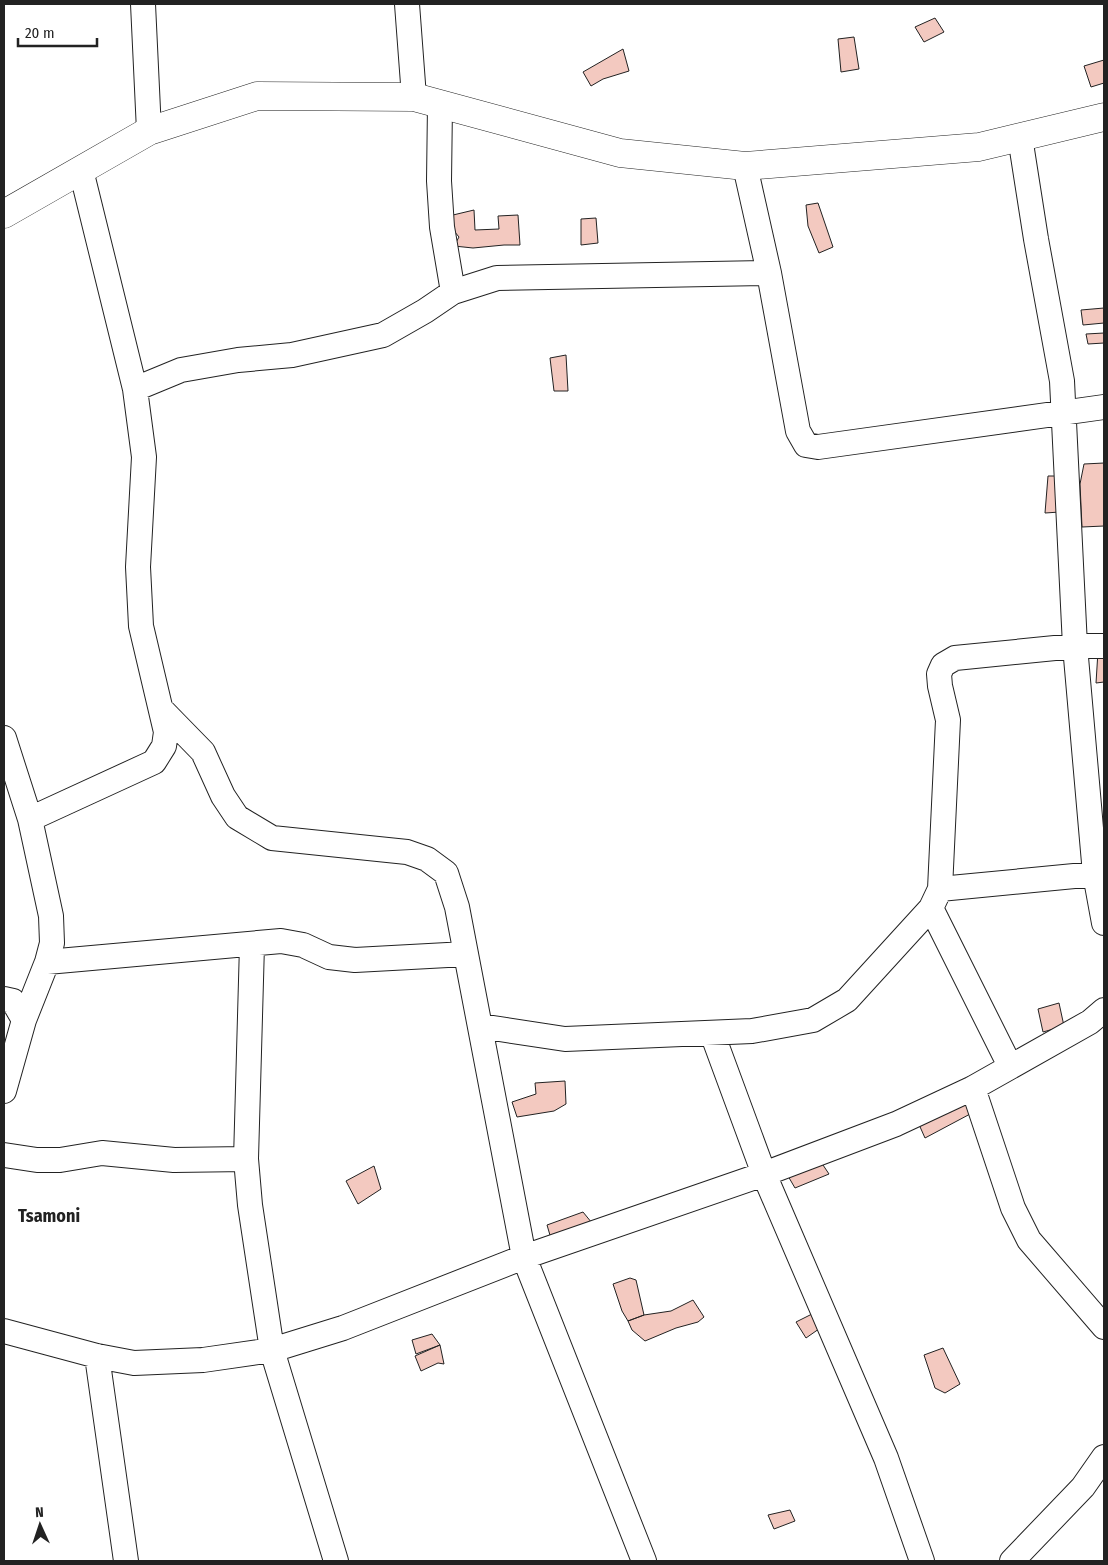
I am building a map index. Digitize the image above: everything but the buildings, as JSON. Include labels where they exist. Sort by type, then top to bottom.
[{"type":"street","points":[[144,4],[149,132]]},
{"type":"street","points":[[407,4],[414,97]]},
{"type":"street","points":[[4,214],[149,132],[257,96],[414,97],[620,153],[745,166],[979,147],[1104,117]]},
{"type":"street","points":[[440,105],[439,181],[442,227],[453,292]]},
{"type":"street","points":[[1020,137],[1036,240],[1062,381],[1075,646],[1095,874],[1104,923]]},
{"type":"street","points":[[745,166],[769,273],[798,431],[806,445],[818,447],[1104,407]]},
{"type":"street","points":[[30,819],[154,762],[164,746],[166,732],[141,626],[138,567],[144,457],[135,389],[81,170]]},
{"type":"street","points":[[135,389],[181,370],[238,360],[292,356],[383,336],[453,292],[497,278],[769,273]]},
{"type":"street","points":[[1010,1066],[935,899],[948,720],[939,674],[943,665],[955,658],[1075,646],[1104,646]]},
{"type":"street","points":[[160,709],[204,752],[223,796],[237,817],[272,838],[407,852],[427,859],[446,873],[457,907],[524,1257],[644,1561]]},
{"type":"street","points":[[4,738],[30,819],[51,916],[52,943],[48,962],[24,1020],[4,1091]]},
{"type":"street","points":[[480,1026],[564,1039],[752,1031],[813,1020],[847,1000],[935,899],[1095,874]]},
{"type":"street","points":[[48,962],[281,941],[303,945],[329,958],[355,960],[466,954]]},
{"type":"street","points":[[252,945],[246,1158],[250,1205],[272,1350],[336,1561]]},
{"type":"street","points":[[4,999],[13,1002],[24,1020]]},
{"type":"street","points":[[4,1332],[97,1356],[134,1363],[203,1360],[272,1350],[343,1328],[524,1257],[764,1174],[896,1124],[973,1088],[1090,1022],[1104,1010]]},
{"type":"street","points":[[712,1033],[764,1174],[886,1458],[922,1561]]},
{"type":"street","points":[[973,1088],[1013,1208],[1029,1240],[1104,1327]]},
{"type":"street","points":[[4,1155],[37,1160],[60,1160],[102,1153],[174,1160],[246,1158]]},
{"type":"street","points":[[97,1356],[126,1561]]},
{"type":"street","points":[[1012,1561],[1084,1487],[1104,1457]]},
{"type":"district","name":"Tsamoni","points":[[49,1216]]}]
